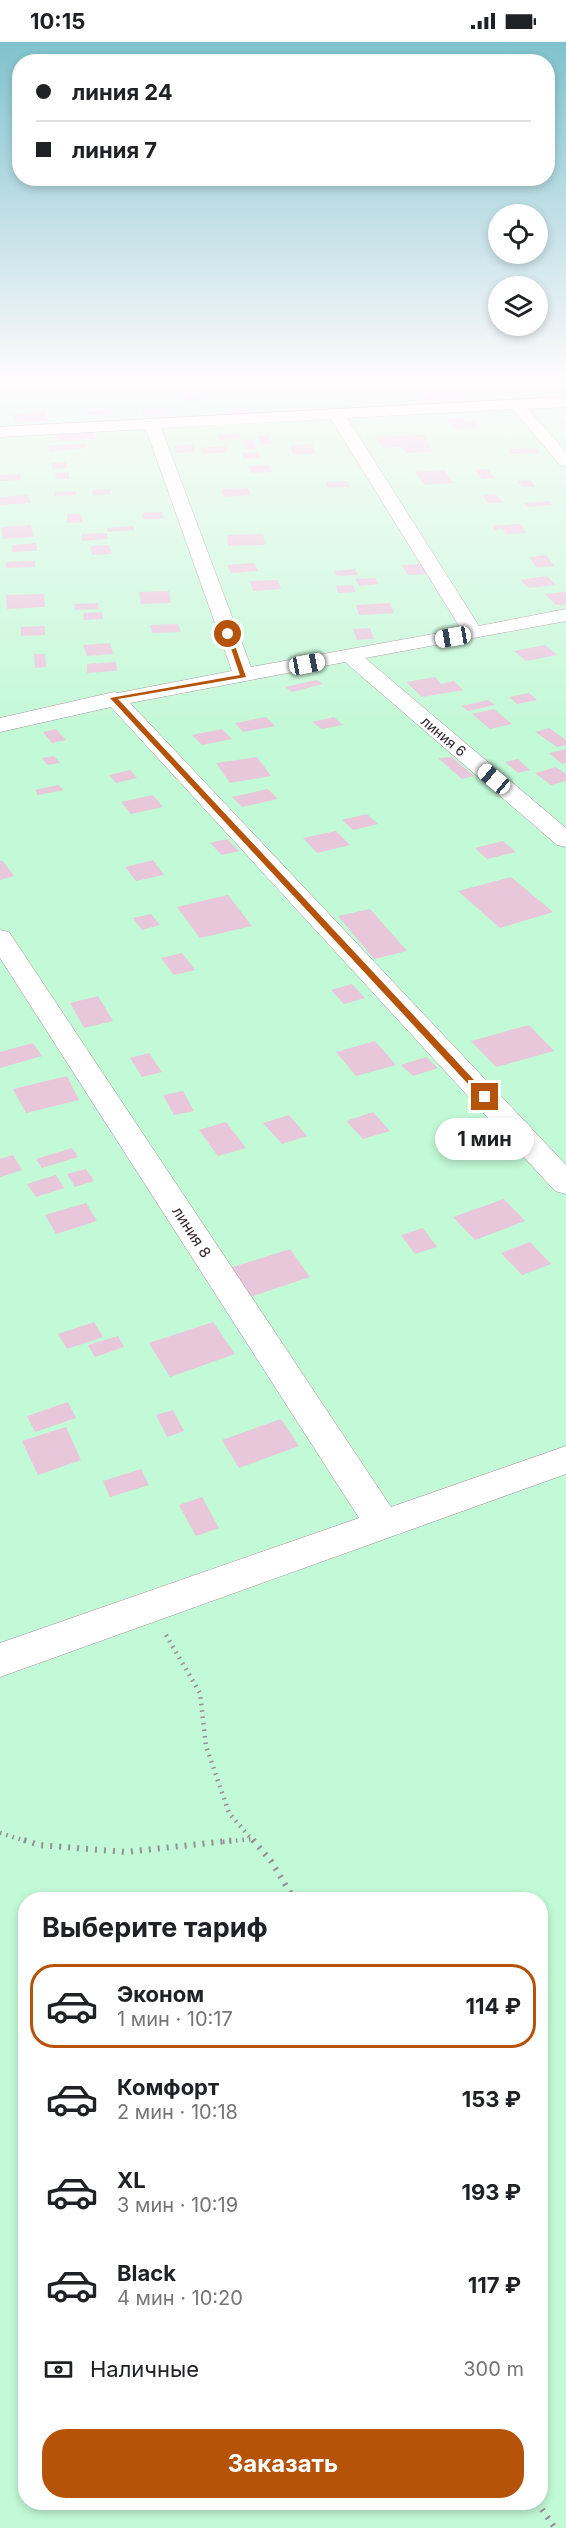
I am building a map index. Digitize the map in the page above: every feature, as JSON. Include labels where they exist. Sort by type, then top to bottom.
[{"type":"street","points":[[179,499],[244,676]]},
{"type":"street","points":[[390,499],[474,633]]},
{"type":"street","points":[[0,725],[114,698],[565,616]]},
{"type":"street","name":"линия 6","points":[[349,655],[566,840]]},
{"type":"street","points":[[114,698],[566,1184]]},
{"type":"street","name":"линия 8","points":[[0,938],[384,1526]]},
{"type":"street","points":[[0,1660],[566,1460]]},
{"type":"path","points":[[153,1607],[175,1653],[200,1693],[206,1746],[229,1813],[271,1861],[290,1892]]},
{"type":"path","points":[[0,1833],[39,1845],[126,1852],[252,1839]]},
{"type":"path","points":[[543,2510],[555,2528]]},
{"type":"green space","points":[[0,499],[566,499],[566,2528],[0,2528]]},
{"type":"building","points":[[0,499],[30,499],[31,503],[0,505]]},
{"type":"building","points":[[485,499],[500,499],[503,502],[489,504]]},
{"type":"building","points":[[549,501],[552,505],[527,507],[524,503]]},
{"type":"building","points":[[162,512],[163,519],[143,519],[142,513]]},
{"type":"building","points":[[67,514],[81,514],[82,522],[67,523]]},
{"type":"building","points":[[520,524],[527,533],[506,534],[502,529],[495,530],[492,526]]},
{"type":"building","points":[[31,525],[33,537],[3,539],[1,527]]},
{"type":"building","points":[[133,526],[135,530],[108,532],[107,528]]},
{"type":"building","points":[[107,533],[108,539],[82,541],[81,534]]},
{"type":"building","points":[[263,534],[265,545],[228,546],[227,535]]},
{"type":"building","points":[[36,543],[37,551],[12,552],[12,545]]},
{"type":"building","points":[[109,545],[112,554],[92,555],[90,546]]},
{"type":"building","points":[[546,555],[554,566],[537,568],[529,557]]},
{"type":"building","points":[[35,561],[35,567],[6,568],[6,562]]},
{"type":"building","points":[[254,563],[258,571],[231,573],[227,565]]},
{"type":"building","points":[[420,564],[427,574],[408,575],[402,565]]},
{"type":"building","points":[[355,569],[358,575],[337,576],[334,571]]},
{"type":"building","points":[[547,576],[556,585],[529,588],[520,580]]},
{"type":"building","points":[[375,578],[379,584],[359,586],[355,579]]},
{"type":"building","points":[[278,580],[281,589],[253,591],[250,581]]},
{"type":"building","points":[[353,585],[356,592],[338,593],[336,586]]},
{"type":"building","points":[[169,591],[171,603],[141,604],[139,592]]},
{"type":"building","points":[[566,592],[566,604],[556,605],[545,594]]},
{"type":"building","points":[[44,594],[45,607],[7,609],[6,595]]},
{"type":"building","points":[[98,603],[99,609],[75,610],[74,604]]},
{"type":"building","points":[[390,603],[394,613],[359,615],[356,605]]},
{"type":"building","points":[[102,612],[103,619],[84,620],[83,613]]},
{"type":"building","points":[[178,624],[181,632],[152,633],[150,625]]},
{"type":"building","points":[[45,626],[45,635],[21,636],[21,627]]},
{"type":"building","points":[[370,628],[374,639],[357,640],[353,629]]},
{"type":"building","points":[[110,643],[113,654],[87,656],[83,645]]},
{"type":"building","points":[[545,645],[557,655],[526,661],[514,651]]},
{"type":"building","points":[[34,654],[45,654],[46,667],[35,668]]},
{"type":"building","points":[[116,662],[117,671],[87,673],[87,664]]},
{"type":"building","points":[[435,677],[441,684],[454,681],[463,690],[422,697],[406,682]]},
{"type":"building","points":[[317,680],[323,684],[292,692],[285,687]]},
{"type":"building","points":[[529,693],[537,700],[517,704],[509,697]]},
{"type":"building","points":[[488,700],[495,705],[468,711],[462,706]]},
{"type":"building","points":[[494,709],[512,724],[490,729],[472,714]]},
{"type":"building","points":[[266,717],[275,726],[243,732],[235,723]]},
{"type":"building","points":[[334,717],[343,725],[322,729],[312,722]]},
{"type":"building","points":[[549,728],[566,740],[566,745],[557,747],[535,732]]},
{"type":"building","points":[[56,729],[66,740],[52,743],[43,732]]},
{"type":"building","points":[[222,729],[232,739],[202,745],[192,735]]},
{"type":"building","points":[[566,749],[566,763],[562,764],[549,753]]},
{"type":"building","points":[[54,756],[60,763],[47,765],[42,758]]},
{"type":"building","points":[[257,757],[271,776],[230,783],[216,763]]},
{"type":"building","points":[[452,757],[474,776],[462,779],[438,758]]},
{"type":"building","points":[[518,759],[530,770],[518,773],[505,762]]},
{"type":"building","points":[[556,767],[566,774],[566,781],[551,785],[535,773]]},
{"type":"building","points":[[130,770],[137,778],[116,783],[109,775]]},
{"type":"building","points":[[58,785],[64,790],[38,795],[35,790]]},
{"type":"building","points":[[268,789],[278,799],[242,807],[232,797]]},
{"type":"building","points":[[153,795],[163,807],[131,814],[121,802]]},
{"type":"building","points":[[367,814],[378,824],[353,830],[342,820]]},
{"type":"building","points":[[336,831],[350,845],[317,853],[303,838]]},
{"type":"building","points":[[227,839],[239,851],[222,855],[210,843]]},
{"type":"building","points":[[503,841],[516,852],[487,859],[475,848]]},
{"type":"building","points":[[153,860],[164,875],[136,881],[125,867]]},
{"type":"building","points":[[0,861],[3,861],[14,876],[0,880]]},
{"type":"building","points":[[511,877],[553,912],[500,928],[458,891]]},
{"type":"building","points":[[228,895],[252,926],[200,938],[177,907]]},
{"type":"building","points":[[370,909],[407,951],[374,959],[338,916]]},
{"type":"building","points":[[151,914],[160,925],[142,930],[133,918]]},
{"type":"building","points":[[182,953],[195,970],[174,975],[161,958]]},
{"type":"building","points":[[352,984],[365,998],[344,1004],[331,990]]},
{"type":"building","points":[[98,996],[113,1021],[84,1028],[70,1003]]},
{"type":"building","points":[[529,1025],[554,1051],[496,1067],[471,1041]]},
{"type":"building","points":[[375,1041],[396,1065],[356,1076],[336,1052]]},
{"type":"building","points":[[33,1043],[42,1056],[0,1068],[0,1052]]},
{"type":"building","points":[[149,1053],[162,1072],[142,1077],[130,1058]]},
{"type":"building","points":[[426,1057],[438,1068],[413,1076],[401,1065]]},
{"type":"building","points":[[67,1076],[79,1100],[26,1113],[13,1089]]},
{"type":"building","points":[[183,1091],[194,1111],[174,1115],[163,1095]]},
{"type":"building","points":[[373,1112],[390,1131],[363,1139],[346,1121]]},
{"type":"building","points":[[289,1115],[307,1136],[282,1144],[263,1123]]},
{"type":"building","points":[[226,1122],[246,1148],[218,1156],[199,1130]]},
{"type":"building","points":[[72,1148],[78,1157],[42,1168],[36,1159]]},
{"type":"building","points":[[13,1155],[22,1170],[0,1177],[0,1159]]},
{"type":"building","points":[[86,1169],[94,1181],[75,1187],[67,1174]]},
{"type":"building","points":[[56,1175],[64,1188],[36,1197],[27,1184]]},
{"type":"building","points":[[504,1199],[525,1221],[475,1240],[453,1217]]},
{"type":"building","points":[[86,1203],[97,1221],[56,1234],[45,1215]]},
{"type":"building","points":[[423,1228],[437,1247],[415,1254],[401,1235]]},
{"type":"building","points":[[530,1242],[551,1264],[522,1275],[501,1253]]},
{"type":"building","points":[[290,1249],[310,1277],[247,1298],[227,1269]]},
{"type":"building","points":[[94,1322],[103,1337],[67,1349],[58,1334]]},
{"type":"building","points":[[213,1322],[235,1354],[170,1377],[149,1343]]},
{"type":"building","points":[[118,1336],[124,1347],[95,1357],[88,1345]]},
{"type":"building","points":[[68,1402],[76,1418],[35,1432],[27,1416]]},
{"type":"building","points":[[173,1410],[184,1431],[167,1437],[156,1415]]},
{"type":"building","points":[[281,1419],[299,1446],[239,1468],[222,1440]]},
{"type":"building","points":[[66,1427],[81,1460],[38,1475],[22,1441]]},
{"type":"building","points":[[141,1469],[149,1485],[110,1497],[103,1481]]},
{"type":"building","points":[[202,1497],[219,1528],[196,1536],[179,1505]]},
{"type":"route","points":[[228,634],[244,676],[114,698],[485,1097]]}]
